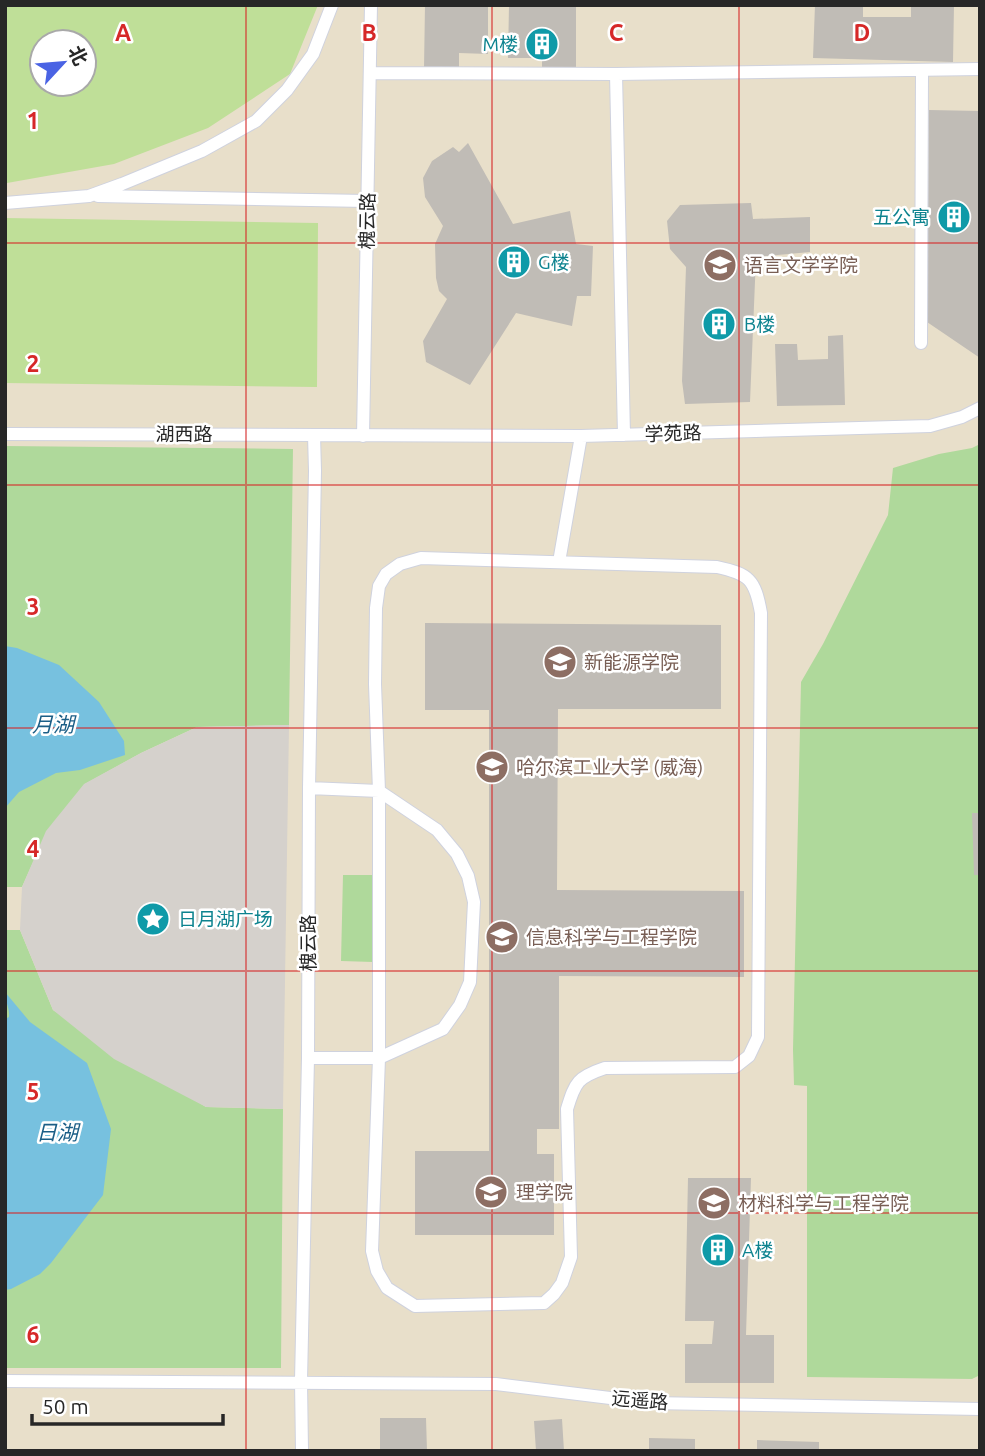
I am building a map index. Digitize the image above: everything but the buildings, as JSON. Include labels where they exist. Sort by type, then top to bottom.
[{"type":"lane","points":[[89,196],[202,151],[256,121],[287,90],[313,54],[332,5]]},
{"type":"lane","name":"槐云路","points":[[363,436],[371,5]]},
{"type":"lane","points":[[371,73],[616,74],[980,69]]},
{"type":"lane","points":[[921,343],[922,71]]},
{"type":"lane","points":[[616,74],[624,435]]},
{"type":"lane","points":[[5,203],[89,196],[367,201]]},
{"type":"lane","name":"学苑路","points":[[363,436],[581,436],[930,426],[962,417],[980,408]]},
{"type":"lane","name":"湖西路","points":[[5,434],[363,436]]},
{"type":"lane","name":"槐云路","points":[[302,1451],[314,435]]},
{"type":"lane","points":[[559,562],[581,436]]},
{"type":"lane","points":[[421,558],[717,566],[739,571],[754,587],[761,612],[758,1037],[749,1056],[735,1068],[605,1068],[586,1074],[573,1088],[567,1110],[571,1257],[562,1283],[544,1303],[415,1306],[387,1288],[377,1271],[372,1251],[379,1058],[379,791],[374,684],[376,608],[379,586],[386,574],[400,564],[421,558]]},
{"type":"lane","points":[[307,1058],[379,1058],[443,1029],[460,1005],[470,982],[474,902],[468,876],[457,853],[437,830],[379,791],[309,788]]},
{"type":"lane","name":"远遥路","points":[[5,1381],[496,1384],[651,1403],[980,1409]]},
{"type":"shaded area","name":"哈尔滨工业大学 (威海)","points":[[5,5],[980,5],[980,1451],[5,1451]]},
{"type":"shaded area","name":"日月湖广场","points":[[289,725],[283,1109],[206,1107],[114,1059],[53,1010],[20,930],[22,887],[46,831],[84,784],[197,727]]},
{"type":"green space","points":[[5,5],[318,5],[290,74],[208,128],[114,164],[5,183]]},
{"type":"green space","points":[[5,218],[318,223],[317,387],[5,383]]},
{"type":"green space","points":[[980,444],[980,1375],[972,1379],[807,1377],[807,1086],[794,1085],[793,1050],[801,682],[888,515],[893,468]]},
{"type":"green space","points":[[5,446],[293,449],[289,725],[197,727],[141,753],[85,784],[47,831],[22,887],[5,887]]},
{"type":"green space","points":[[343,875],[375,875],[373,962],[341,961]]},
{"type":"green space","points":[[5,930],[20,930],[53,1010],[206,1107],[283,1109],[281,1368],[5,1368]]},
{"type":"water","name":"月湖","points":[[5,646],[59,665],[99,702],[124,741],[125,755],[80,770],[56,773],[19,792],[5,808]]},
{"type":"water","name":"日湖","points":[[5,992],[30,1022],[87,1063],[111,1129],[103,1195],[40,1274],[5,1290],[5,1019],[9,1014]]},
{"type":"place","name":"M楼","points":[[542,44]]},
{"type":"place","name":"五公寓","points":[[954,217]]},
{"type":"place","name":"G楼","points":[[514,262]]},
{"type":"place","name":"语言文学学院","points":[[720,265]]},
{"type":"place","name":"B楼","points":[[719,324]]},
{"type":"place","name":"新能源学院","points":[[560,662]]},
{"type":"place","name":"哈尔滨工业大学 (威海)","points":[[492,767]]},
{"type":"place","name":"日月湖广场","points":[[153,919]]},
{"type":"place","name":"信息科学与工程学院","points":[[502,937]]},
{"type":"place","name":"理学院","points":[[491,1192]]},
{"type":"place","name":"材料科学与工程学院","points":[[714,1203]]},
{"type":"place","name":"A楼","points":[[718,1250]]}]
